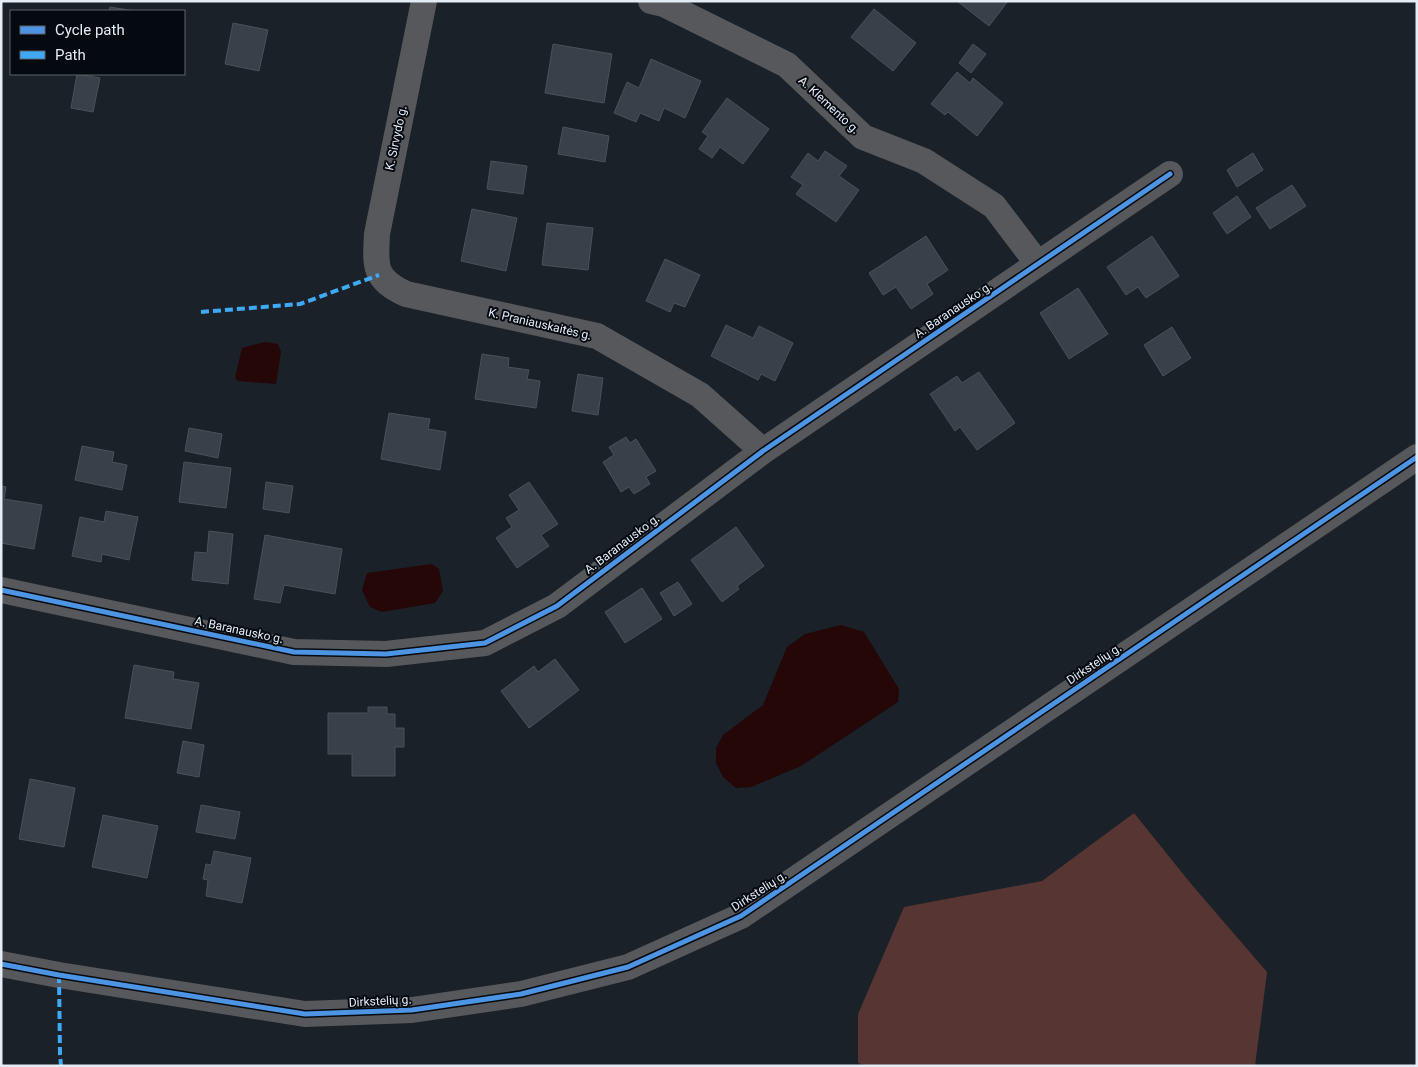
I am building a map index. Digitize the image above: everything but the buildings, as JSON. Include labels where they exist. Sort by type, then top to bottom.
[{"type":"street","name":"K. Sirvydo g.","points":[[379,275],[375,255],[377,234],[424,1]]},
{"type":"street","name":"A. Klemento g.","points":[[651,1],[664,4],[787,66],[863,137],[924,161],[994,206],[1038,264]]},
{"type":"street","name":"A. Baranausko g.","points":[[1,590],[294,652],[386,654],[485,643],[558,606],[763,451],[1170,174]]},
{"type":"street","name":"K. Praniauskaitės g.","points":[[379,275],[391,287],[406,294],[597,336],[700,395],[763,451]]},
{"type":"street","name":"Dirkstelių g.","points":[[1,964],[69,977],[305,1014],[412,1010],[521,994],[628,967],[741,916],[1417,457]]},
{"type":"shaded area","points":[[265,342],[278,344],[281,352],[276,384],[238,381],[235,378],[242,348]]},
{"type":"shaded area","points":[[432,564],[439,569],[443,591],[435,603],[382,612],[370,607],[362,590],[367,573]]},
{"type":"shaded area","points":[[841,625],[864,632],[899,689],[898,702],[801,766],[751,787],[736,788],[723,777],[716,763],[716,748],[723,735],[763,705],[787,647],[805,634]]},
{"type":"shaded area","points":[[1134,813],[1192,885],[1267,972],[1255,1066],[867,1066],[858,1063],[858,1014],[904,907],[1042,881]]},
{"type":"marked path","points":[[201,312],[300,304],[379,275]]},
{"type":"marked path","points":[[59,975],[61,1066]]},
{"type":"cycle path","points":[[1,590],[294,652],[386,654],[485,643],[557,606],[763,451],[1170,174]]},
{"type":"cycle path","points":[[1,964],[305,1014],[412,1010],[521,994],[628,967],[741,916],[1417,457]]}]
